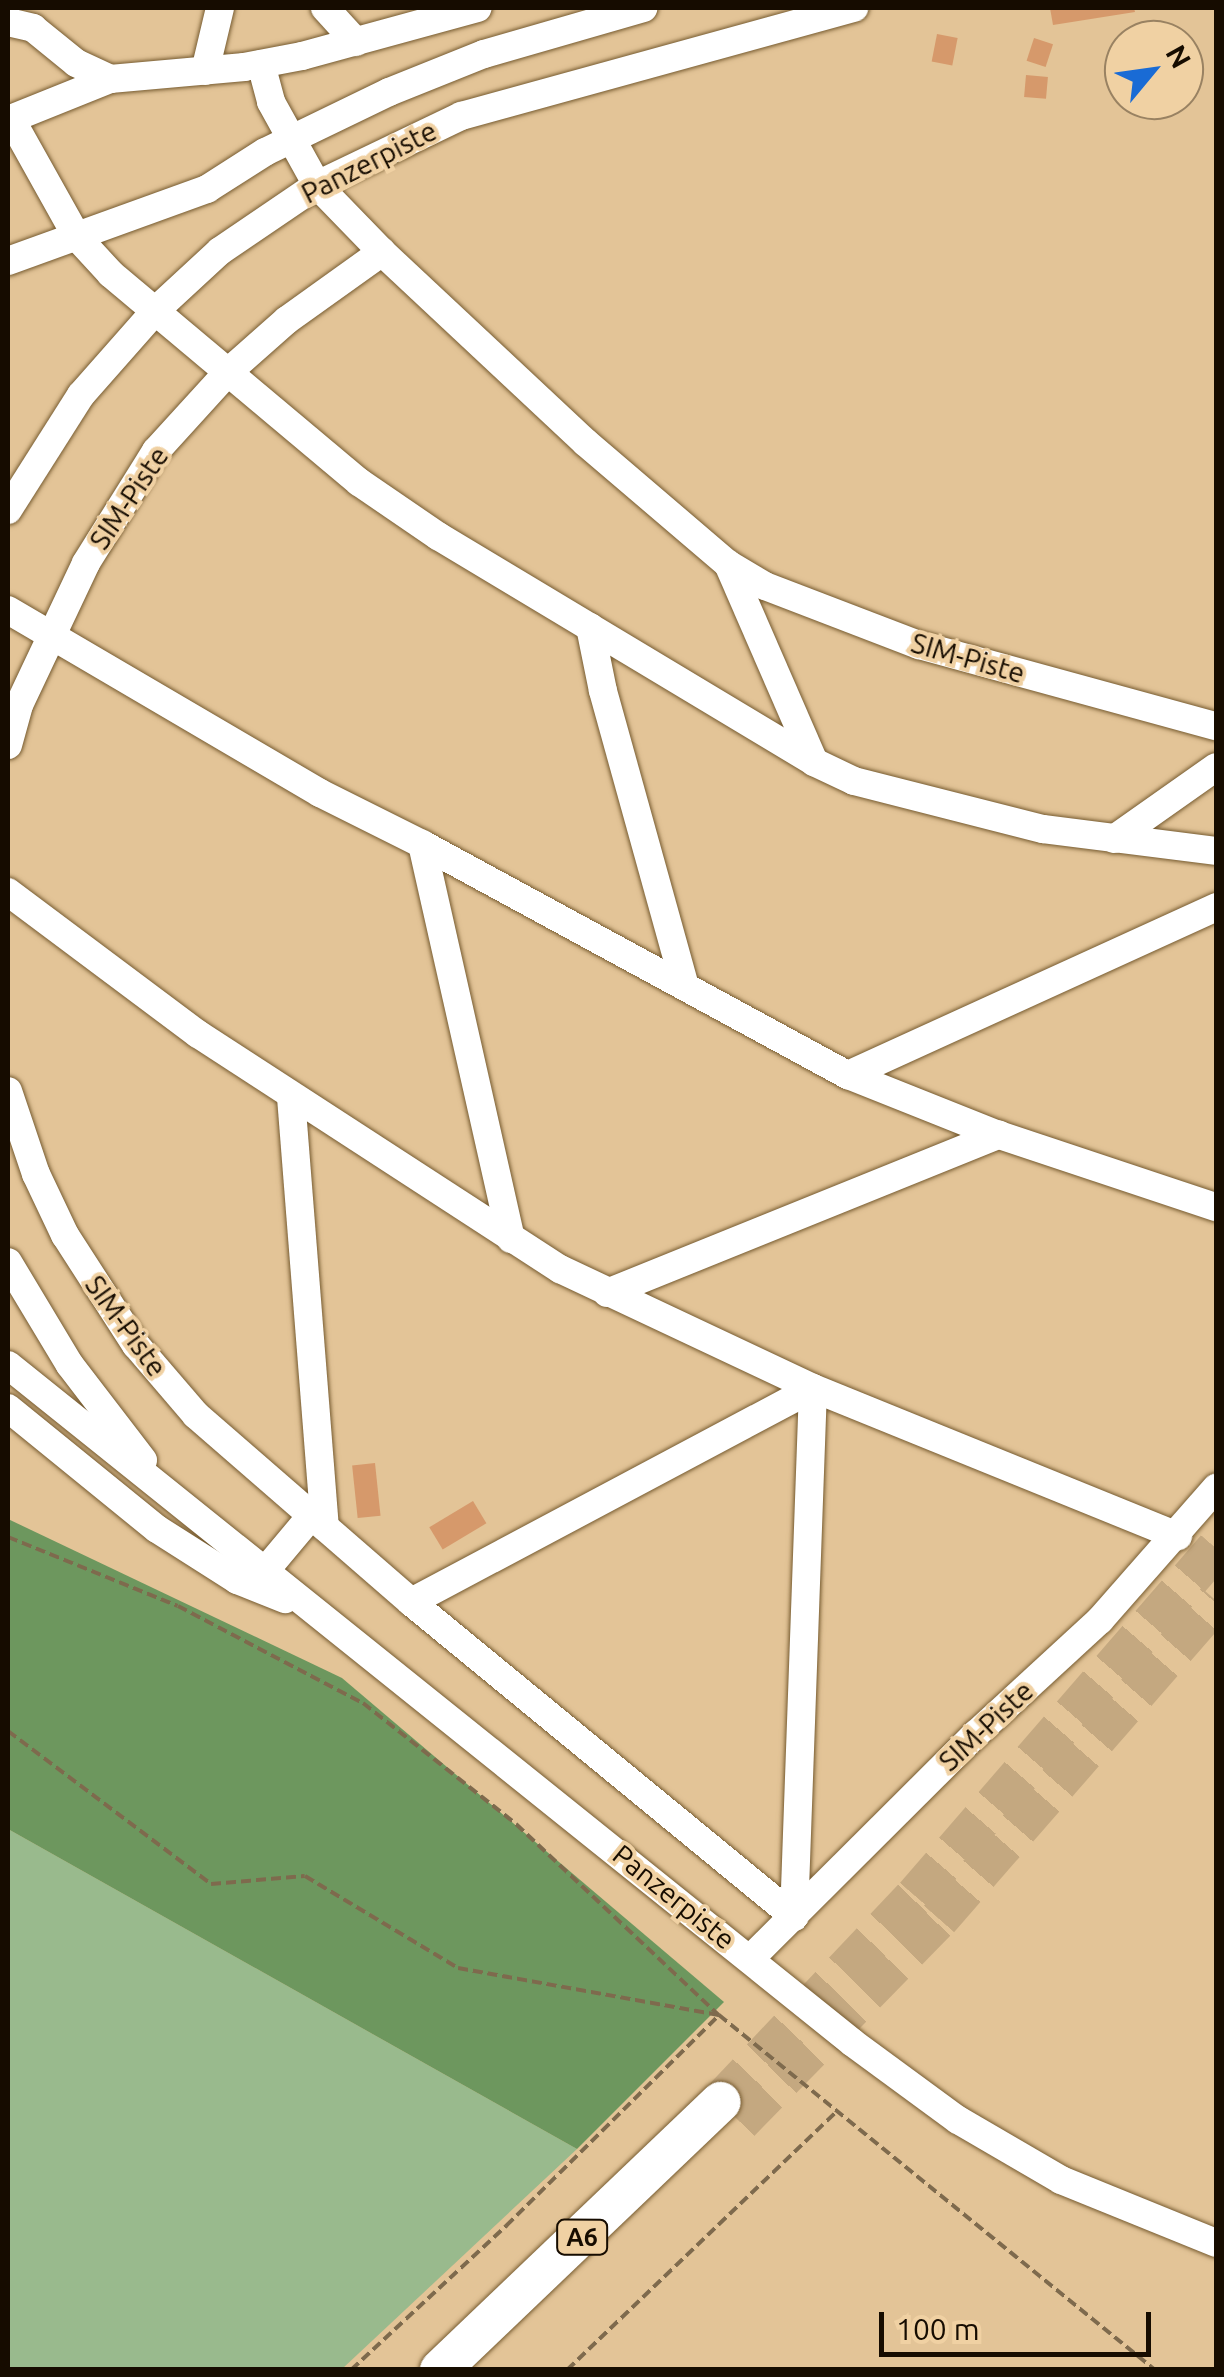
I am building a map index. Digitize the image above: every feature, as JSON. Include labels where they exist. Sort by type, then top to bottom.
[{"type":"highway","name":"A6","points":[[440,2370],[730,2112],[481,2370]]},
{"type":"street","points":[[204,71],[220,8]]},
{"type":"street","points":[[325,8],[356,42]]},
{"type":"street","points":[[478,8],[438,13],[356,42],[261,64],[110,79],[9,120],[78,238],[110,274],[394,509],[814,762],[854,781],[915,800],[1042,829],[1216,851]]},
{"type":"street","points":[[8,261],[207,188],[289,140],[389,92],[484,54],[643,8]]},
{"type":"street","name":"Panzerpiste","points":[[8,510],[81,395],[154,311],[220,251],[317,184],[461,116],[847,8]]},
{"type":"street","points":[[28,19],[76,62],[110,79]]},
{"type":"street","name":"SIM-Piste","points":[[261,64],[270,102],[317,184],[382,252],[598,454],[728,564],[765,586],[919,646],[1216,726]]},
{"type":"street","name":"SIM-Piste","points":[[8,745],[18,706],[50,636],[120,504],[156,451],[227,373],[318,295],[382,252]]},
{"type":"street","name":"SIM-Piste","points":[[728,564],[814,762]]},
{"type":"street","points":[[8,610],[320,793],[422,844],[848,1075],[998,1135],[1216,1207]]},
{"type":"street","points":[[590,627],[603,691],[685,986]]},
{"type":"street","points":[[1114,838],[1216,768]]},
{"type":"street","points":[[422,844],[511,1239]]},
{"type":"street","points":[[8,892],[198,1034],[291,1097],[511,1239],[607,1293],[813,1388],[1178,1536]]},
{"type":"street","points":[[848,1075],[1216,907]]},
{"type":"street","name":"SIM-Piste","points":[[8,1090],[36,1174],[64,1235],[117,1318],[196,1415],[411,1602],[794,1917]]},
{"type":"street","points":[[265,1571],[318,1521],[291,1097]]},
{"type":"street","points":[[607,1293],[998,1135]]},
{"type":"street","name":"Panzerpiste","points":[[8,1262],[70,1365],[168,1493]]},
{"type":"street","name":"Panzerpiste","points":[[8,1365],[853,2043],[1010,2152],[1061,2180],[1216,2244]]},
{"type":"street","points":[[411,1602],[813,1388]]},
{"type":"street","points":[[794,1917],[813,1388]]},
{"type":"street","points":[[8,1408],[158,1529],[236,1580],[314,1610]]},
{"type":"street","name":"SIM-Piste","points":[[750,1959],[976,1734],[1100,1620],[1178,1536],[1216,1488]]},
{"type":"path","points":[[8,1537],[178,1606],[363,1703],[516,1824],[719,2016],[1155,2370]]},
{"type":"path","points":[[8,1731],[211,1884],[305,1876],[458,1968],[719,2016]]},
{"type":"path","points":[[351,2370],[506,2226],[719,2016]]},
{"type":"path","points":[[567,2370],[836,2112]]},
{"type":"green space","points":[[8,1519],[342,1678],[724,2002],[577,2149],[8,1829]]},
{"type":"green space","points":[[8,1829],[577,2149],[342,2369],[8,2369]]},
{"type":"building","points":[[1050,8],[1134,8],[1135,12],[1053,25]]},
{"type":"building","points":[[937,34],[958,38],[952,65],[932,61]]},
{"type":"building","points":[[1034,38],[1053,44],[1046,67],[1027,61]]},
{"type":"building","points":[[1026,75],[1048,77],[1046,99],[1024,97]]},
{"type":"building","points":[[375,1463],[381,1516],[358,1518],[352,1465]]},
{"type":"building","points":[[473,1501],[486,1523],[443,1550],[429,1527]]},
{"type":"tunnel","points":[[720,2102],[915,1896],[1216,1548]]},
{"type":"tunnel","points":[[740,2122],[939,1919],[1216,1601]]}]
